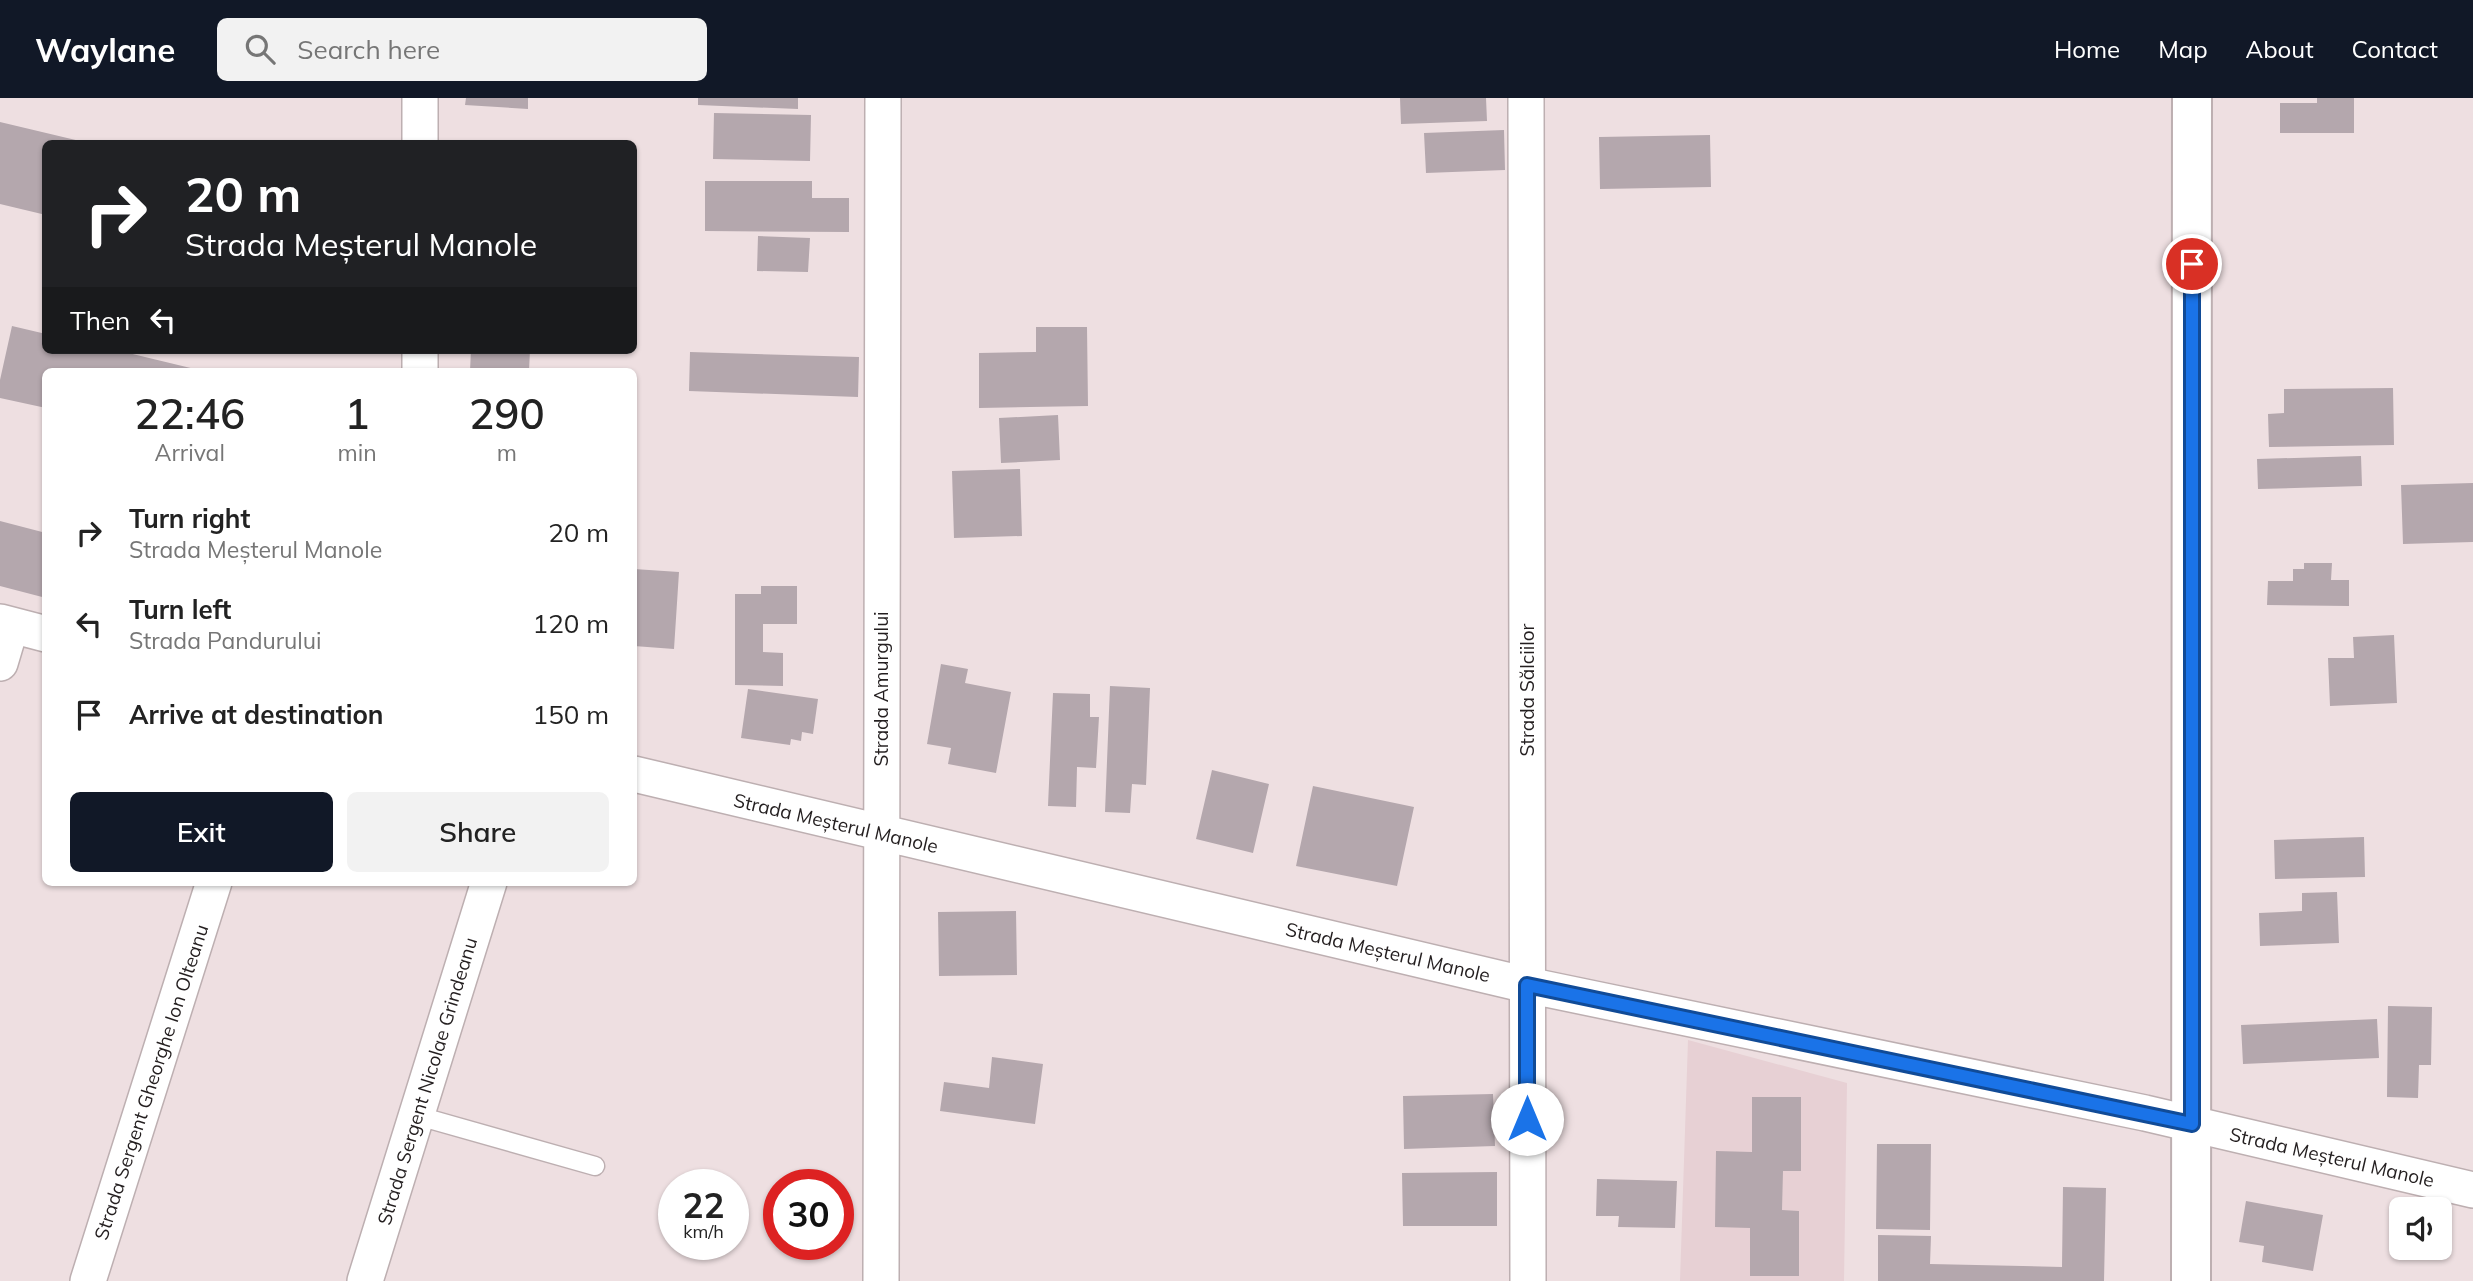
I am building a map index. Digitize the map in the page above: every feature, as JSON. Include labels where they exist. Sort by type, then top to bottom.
[{"type":"street","points":[[420,98],[420,140]]},
{"type":"street","name":"Strada Amurgului","points":[[881,1281],[883,98]]},
{"type":"street","name":"Strada Sălciilor","points":[[1526,98],[1528,1281]]},
{"type":"street","points":[[2192,98],[2192,1281]]},
{"type":"street","points":[[0,663],[6,624],[42,633]]},
{"type":"street","name":"Strada Meșterul Manole","points":[[637,775],[1527,985],[2192,1124],[2473,1190]]},
{"type":"street","name":"Strada Sergent Gheorghe Ion Olteanu","points":[[88,1281],[213,886]]},
{"type":"street","name":"Strada Sergent Nicolae Grindeanu","points":[[365,1281],[488,886]]},
{"type":"lane","points":[[415,1115],[594,1166]]},
{"type":"shaded area","points":[[1688,1040],[1847,1083],[1844,1281],[1680,1281]]},
{"type":"building","points":[[466,98],[528,98],[528,109],[465,105]]},
{"type":"building","points":[[698,98],[798,98],[798,109],[698,105]]},
{"type":"building","points":[[1400,98],[1486,98],[1487,121],[1401,124]]},
{"type":"building","points":[[2317,98],[2354,98],[2354,133],[2280,133],[2280,103],[2317,103]]},
{"type":"building","points":[[714,113],[811,115],[810,161],[713,159]]},
{"type":"building","points":[[0,122],[76,140],[42,140],[42,214],[0,204]]},
{"type":"building","points":[[1504,130],[1505,170],[1426,173],[1424,133]]},
{"type":"building","points":[[1710,135],[1711,187],[1600,189],[1599,137]]},
{"type":"building","points":[[705,181],[812,181],[812,198],[849,198],[849,232],[705,231]]},
{"type":"building","points":[[758,236],[810,238],[808,272],[757,271]]},
{"type":"building","points":[[12,326],[42,333],[42,354],[133,354],[191,368],[42,368],[42,407],[0,398],[0,380]]},
{"type":"building","points":[[1036,327],[1087,327],[1088,406],[979,408],[979,353],[1036,352]]},
{"type":"building","points":[[690,352],[859,357],[858,397],[689,391]]},
{"type":"building","points":[[471,354],[530,354],[529,368],[470,368]]},
{"type":"building","points":[[2393,388],[2394,445],[2269,447],[2268,414],[2284,413],[2284,389]]},
{"type":"building","points":[[1058,415],[1060,460],[1001,463],[999,418]]},
{"type":"building","points":[[2361,456],[2362,486],[2258,489],[2257,459]]},
{"type":"building","points":[[1020,469],[1022,536],[954,538],[952,471]]},
{"type":"building","points":[[2473,483],[2473,542],[2403,544],[2401,485]]},
{"type":"building","points":[[0,521],[42,532],[42,597],[0,586]]},
{"type":"building","points":[[2304,563],[2332,563],[2331,580],[2349,580],[2349,606],[2267,605],[2268,581],[2293,581],[2293,569],[2304,569]]},
{"type":"building","points":[[637,569],[679,572],[674,649],[637,646]]},
{"type":"building","points":[[761,586],[797,586],[797,624],[763,624],[763,652],[783,653],[783,686],[735,685],[735,594],[761,594]]},
{"type":"building","points":[[2394,635],[2397,703],[2330,706],[2328,658],[2354,658],[2353,637]]},
{"type":"building","points":[[941,664],[968,669],[965,683],[1011,692],[996,773],[948,764],[951,748],[927,744]]},
{"type":"building","points":[[1110,686],[1150,688],[1146,785],[1132,784],[1130,813],[1105,812]]},
{"type":"building","points":[[748,689],[818,699],[813,734],[802,732],[801,741],[791,739],[790,745],[741,738]]},
{"type":"building","points":[[1053,693],[1090,694],[1090,717],[1099,717],[1096,768],[1077,767],[1076,807],[1048,806]]},
{"type":"building","points":[[1212,770],[1269,784],[1253,853],[1196,839]]},
{"type":"building","points":[[1313,786],[1414,807],[1397,886],[1296,866]]},
{"type":"building","points":[[2364,837],[2365,877],[2275,879],[2274,840]]},
{"type":"building","points":[[2337,892],[2339,943],[2260,946],[2259,913],[2302,911],[2302,893]]},
{"type":"building","points":[[1016,911],[1017,975],[939,976],[938,912]]},
{"type":"building","points":[[2388,1006],[2432,1007],[2431,1065],[2419,1065],[2418,1098],[2387,1097]]},
{"type":"building","points":[[2377,1019],[2379,1058],[2243,1064],[2241,1025]]},
{"type":"building","points":[[992,1057],[1043,1064],[1035,1124],[940,1111],[944,1082],[989,1088]]},
{"type":"building","points":[[1493,1094],[1495,1146],[1404,1149],[1403,1096]]},
{"type":"building","points":[[1752,1097],[1801,1097],[1801,1171],[1783,1171],[1782,1210],[1799,1211],[1799,1276],[1750,1276],[1750,1228],[1715,1227],[1716,1151],[1752,1152]]},
{"type":"building","points":[[1877,1144],[1931,1144],[1930,1230],[1876,1229]]},
{"type":"building","points":[[1497,1172],[1497,1226],[1403,1226],[1402,1173]]},
{"type":"building","points":[[1597,1179],[1677,1181],[1675,1228],[1618,1227],[1619,1216],[1596,1216]]},
{"type":"building","points":[[2063,1187],[2106,1188],[2104,1281],[1878,1281],[1878,1235],[1931,1236],[1930,1264],[2062,1267]]},
{"type":"building","points":[[2246,1201],[2323,1215],[2313,1271],[2262,1262],[2264,1246],[2239,1242]]},
{"type":"route","points":[[1527,1119],[1527,985],[2192,1124],[2192,264]]}]
